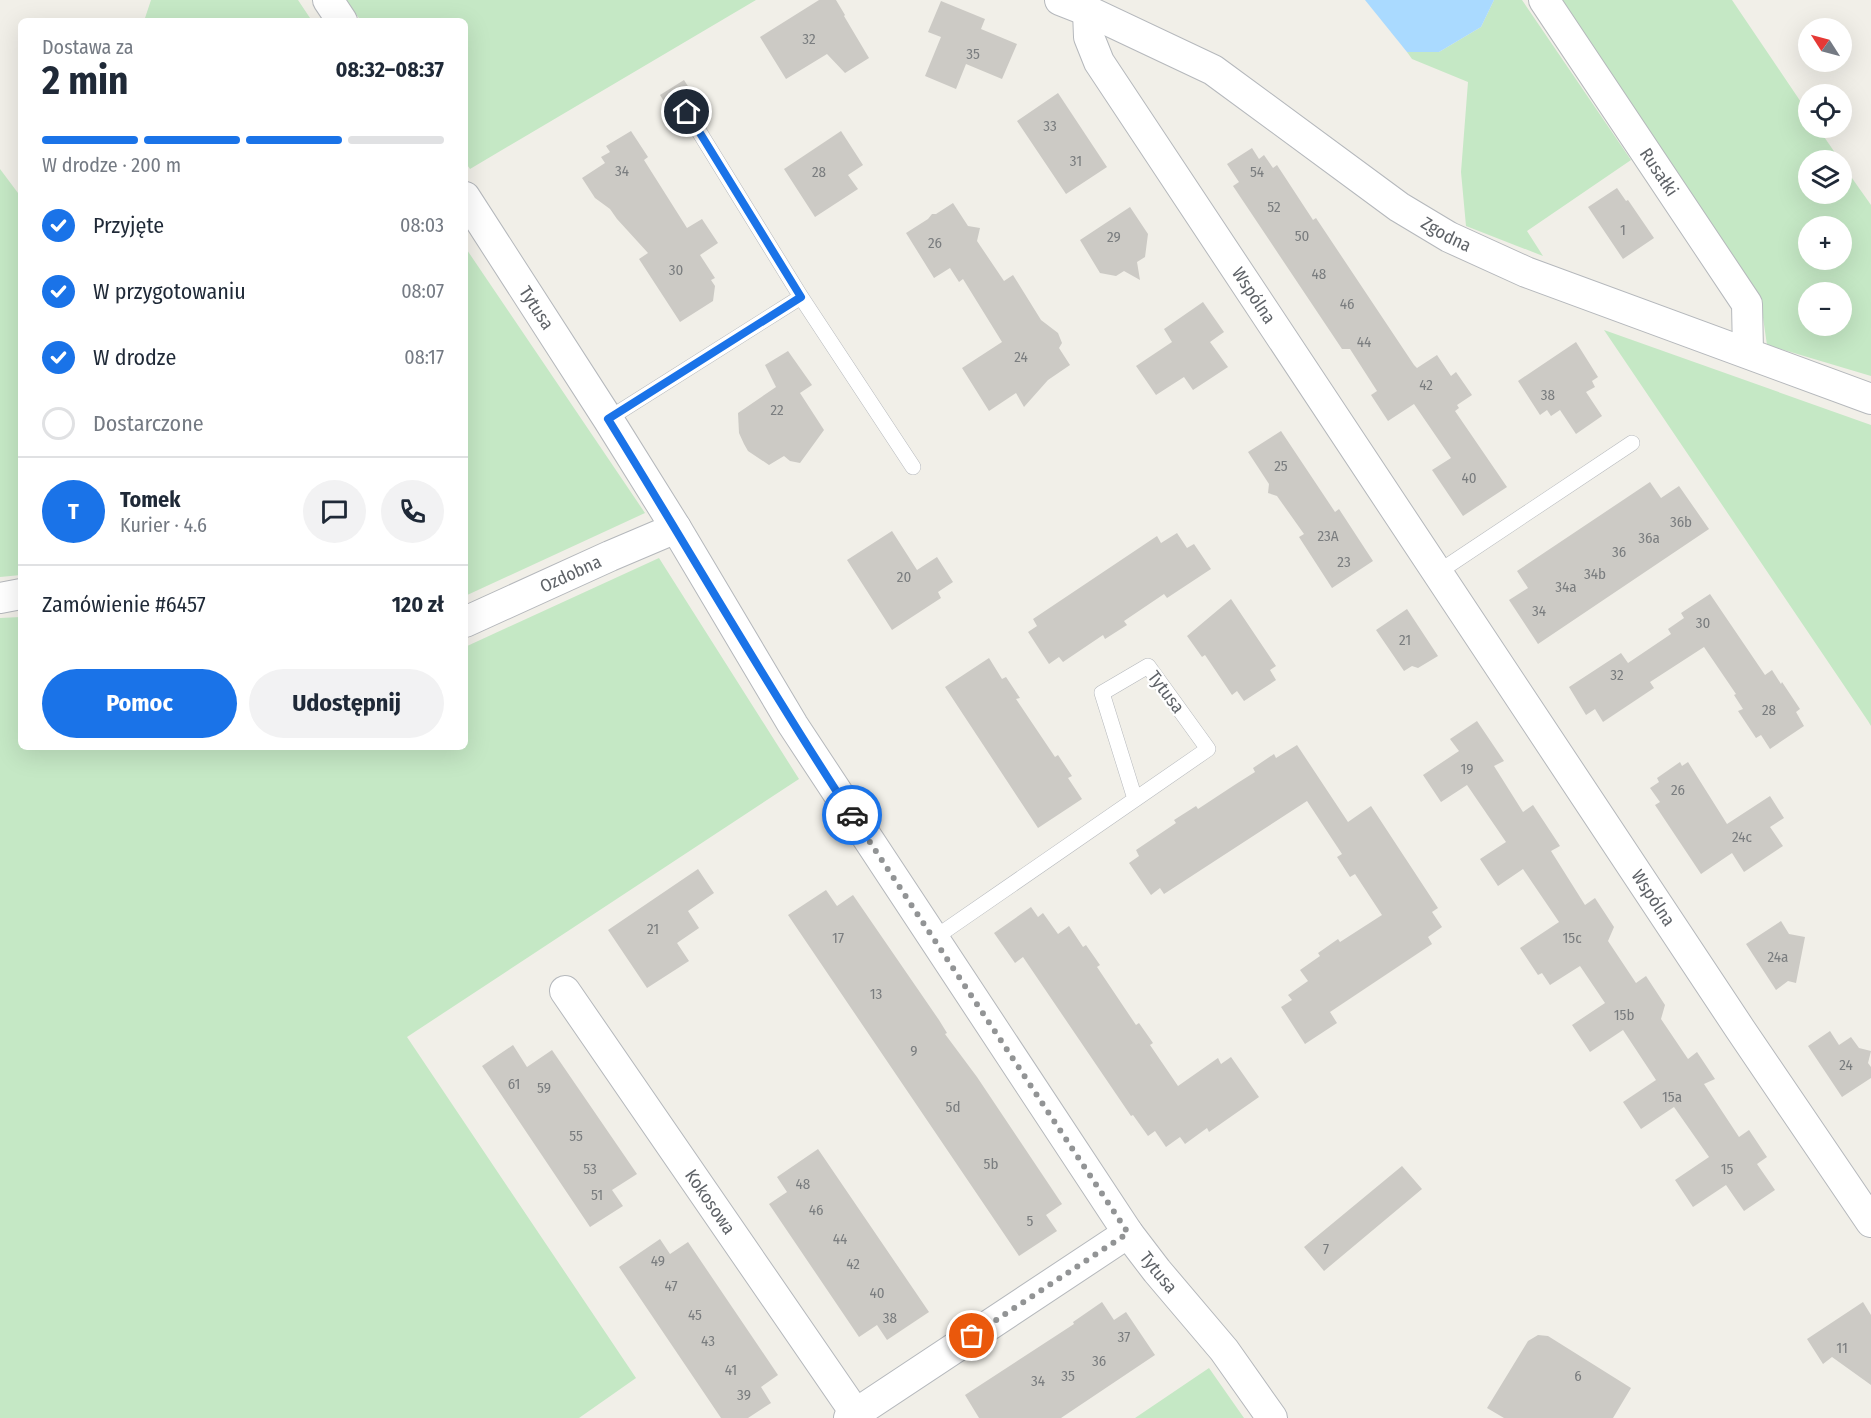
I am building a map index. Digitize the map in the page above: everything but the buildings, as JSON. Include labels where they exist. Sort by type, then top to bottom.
[{"type":"street","points":[[328,0],[340,18]]},
{"type":"street","name":"Zgodna","points":[[1060,0],[1213,70],[1399,207],[1449,237],[1526,272],[1871,399]]},
{"type":"street","name":"Rusałki","points":[[1544,0],[1747,304],[1748,352]]},
{"type":"street","name":"Wspólna","points":[[1088,11],[1089,36],[1099,62],[1740,1029],[1871,1222]]},
{"type":"street","name":"Tytusa","points":[[468,202],[676,528],[793,725],[933,939],[1128,1233],[1224,1350],[1272,1418]]},
{"type":"street","name":"Ozdobna","points":[[468,621],[676,528]]},
{"type":"street","points":[[0,598],[18,595]]},
{"type":"street","name":"Kokosowa","points":[[565,991],[852,1416],[1128,1233]]},
{"type":"lane","points":[[687,112],[801,297],[914,467]]},
{"type":"lane","points":[[608,419],[801,297]]},
{"type":"lane","points":[[1437,573],[1632,443]]},
{"type":"lane","name":"Tytusa","points":[[933,939],[1136,799],[1208,749],[1148,666],[1102,693],[1136,799]]},
{"type":"green space","points":[[151,0],[298,0],[310,18],[145,18]]},
{"type":"green space","points":[[346,0],[756,0],[470,169],[468,166],[468,18],[359,18]]},
{"type":"green space","points":[[1494,0],[1522,0],[1631,160],[1527,231],[1543,256],[1466,226],[1461,172],[1468,82],[1412,59],[1407,52],[1439,52],[1481,27]]},
{"type":"green space","points":[[1558,0],[1732,0],[1798,98],[1798,138],[1825,138],[1833,150],[1798,150],[1798,204],[1852,204],[1852,178],[1871,205],[1871,376],[1767,345],[1761,304]]},
{"type":"green space","points":[[0,169],[18,193],[18,575],[0,577]]},
{"type":"green space","points":[[468,251],[645,513],[468,595]]},
{"type":"green space","points":[[1604,330],[1871,425],[1871,726],[1868,721]]},
{"type":"green space","points":[[659,558],[799,779],[407,1037],[636,1378],[579,1418],[0,1418],[0,618],[18,617],[18,750],[468,750],[468,646]]},
{"type":"green space","points":[[1209,1368],[1244,1418],[1135,1418]]},
{"type":"water","points":[[1365,0],[1494,0],[1481,27],[1439,52],[1407,52]]},
{"type":"way so far","points":[[852,815],[1128,1233],[972,1336]]},
{"type":"route","points":[[687,112],[801,297],[608,419],[793,725],[852,815]]}]
